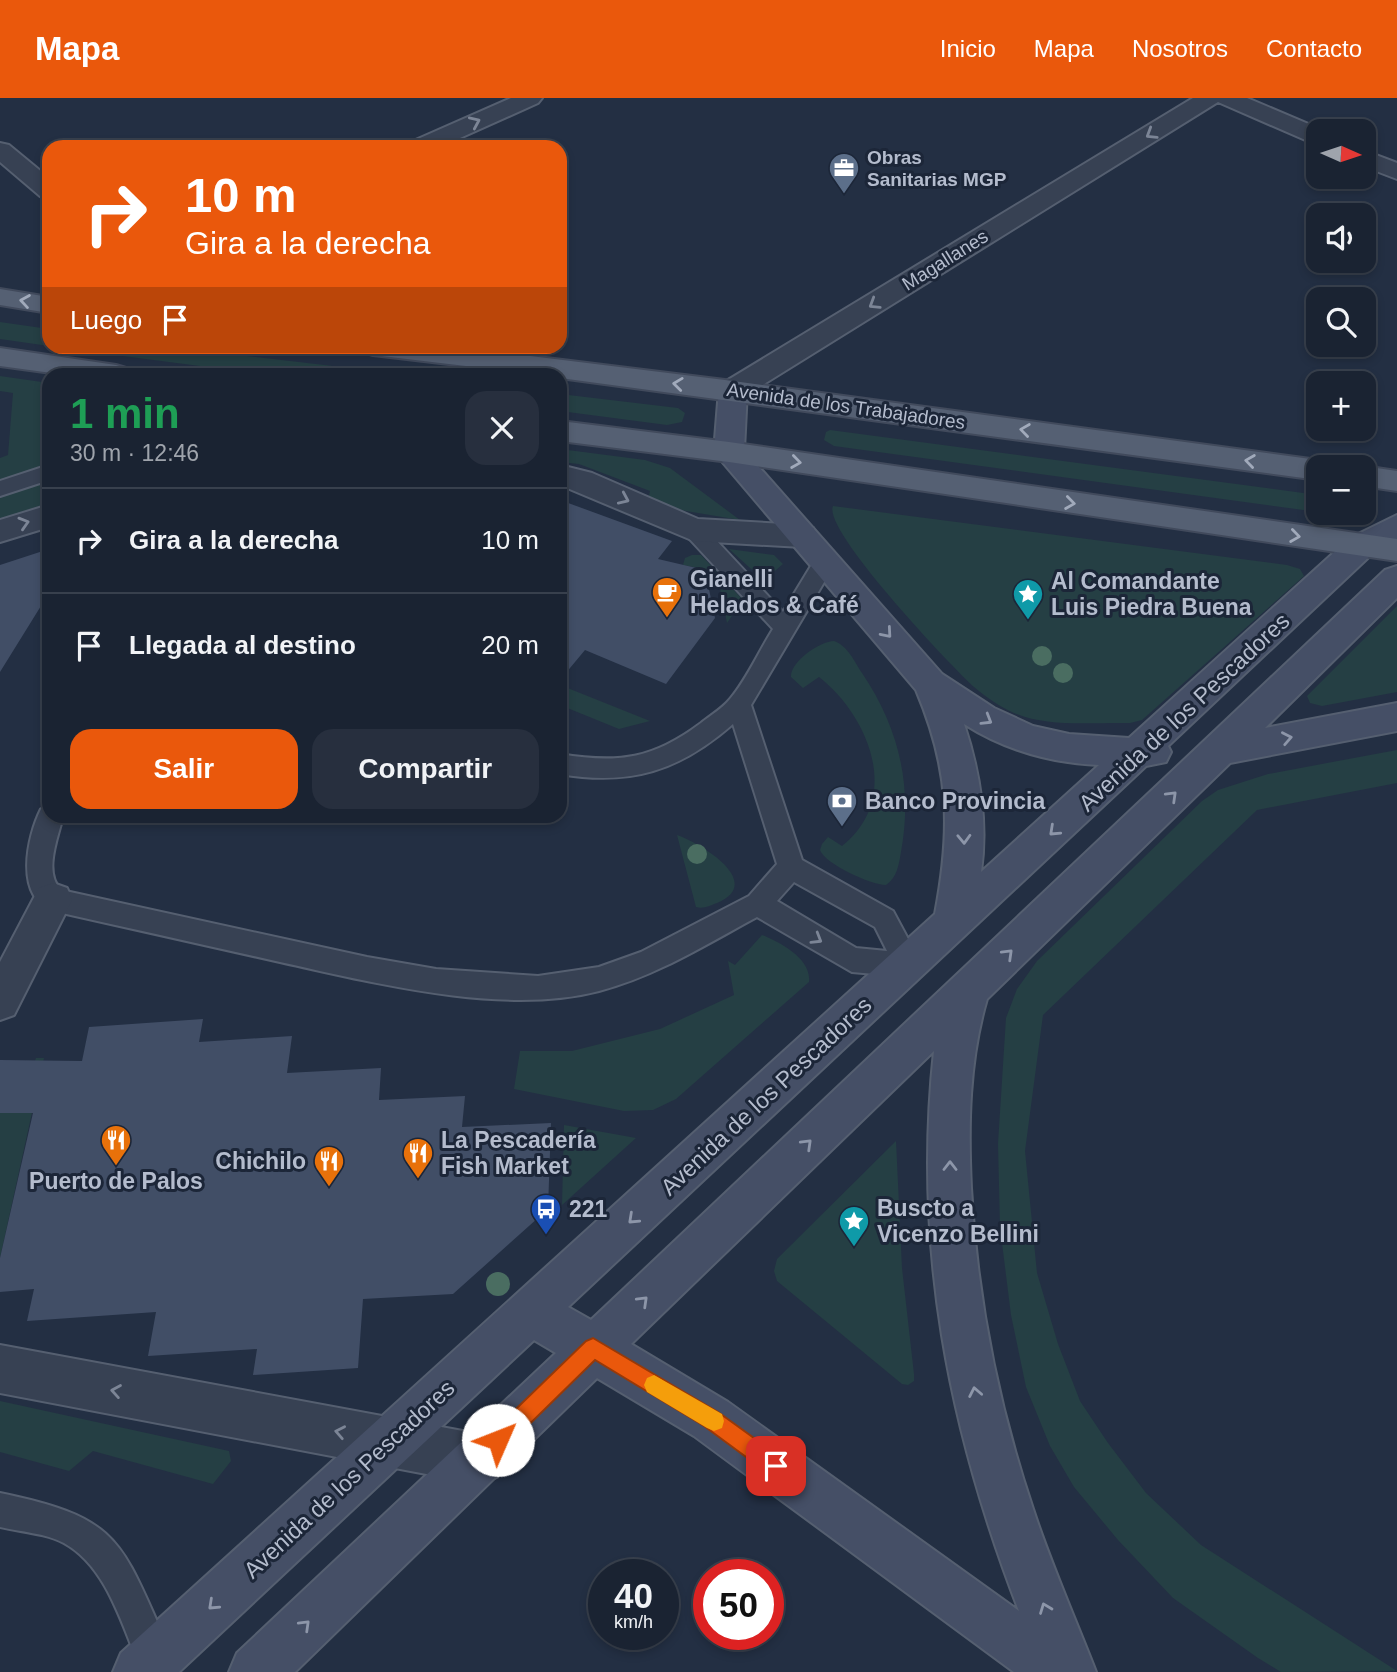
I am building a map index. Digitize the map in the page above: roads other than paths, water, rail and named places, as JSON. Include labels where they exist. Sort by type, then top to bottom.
[{"type":"main road","points":[[0,297],[42,303]]},
{"type":"main road","name":"Avenida de los Trabajadores","points":[[438,354],[553,368]]},
{"type":"main road","points":[[0,357],[75,368]]},
{"type":"main road","name":"Avenida de los Trabajadores","points":[[567,370],[1306,468]]},
{"type":"main road","points":[[733,390],[729,452],[930,682],[990,723],[1021,737],[1090,751],[1220,751],[1397,717]]},
{"type":"main road","points":[[567,432],[729,452],[1397,550]]},
{"type":"main road","points":[[1376,478],[1397,481]]},
{"type":"main road","name":"Avenida de los Pescadores","points":[[148,1665],[1361,546],[1397,526]]},
{"type":"main road","points":[[256,1672],[1220,751],[1397,578]]},
{"type":"main road","points":[[930,682],[946,718],[962,793],[965,849],[953,923]]},
{"type":"main road","points":[[969,991],[955,1044],[949,1101],[950,1197],[958,1305],[979,1409],[1008,1509],[1069,1672]]},
{"type":"main road","points":[[531,1312],[711,1419],[1059,1672]]},
{"type":"street","points":[[436,140],[530,98]]},
{"type":"street","name":"Magallanes","points":[[733,390],[1209,98]]},
{"type":"street","points":[[1227,98],[1306,132]]},
{"type":"street","points":[[0,150],[42,185]]},
{"type":"street","points":[[1376,163],[1397,172]]},
{"type":"street","points":[[567,477],[581,480],[694,530],[802,536]]},
{"type":"street","points":[[0,531],[42,518]]},
{"type":"street","points":[[0,1002],[53,900]]},
{"type":"street","points":[[0,1369],[479,1459]]},
{"type":"lane","points":[[0,489],[42,474]]},
{"type":"lane","points":[[694,530],[785,628]]},
{"type":"lane","points":[[567,765],[605,771],[652,764],[681,752],[739,705],[825,562]]},
{"type":"lane","points":[[739,705],[791,867],[884,919],[908,965]]},
{"type":"lane","points":[[49,823],[40,880],[44,893],[53,900],[378,971],[447,982],[538,988],[599,979],[650,961],[758,904],[791,867]]},
{"type":"lane","points":[[758,904],[852,960],[908,965]]},
{"type":"lane","points":[[0,1510],[55,1523],[86,1537],[112,1566],[148,1665]]},
{"type":"place","name":"Obras Sanitarias MGP","points":[[844,195]]},
{"type":"place","name":"Gianelli Helados & Café","points":[[667,619]]},
{"type":"place","name":"Al Comandante Luis Piedra Buena","points":[[1028,621]]},
{"type":"place","name":"Banco Provincia","points":[[842,828]]},
{"type":"place","name":"Puerto de Palos","points":[[116,1167]]},
{"type":"place","name":"La Pescadería Fish Market","points":[[418,1180]]},
{"type":"place","name":"Chichilo","points":[[329,1188]]},
{"type":"place","name":"221","points":[[546,1236]]},
{"type":"place","name":"Buscto a Vicenzo Bellini","points":[[854,1248]]}]
